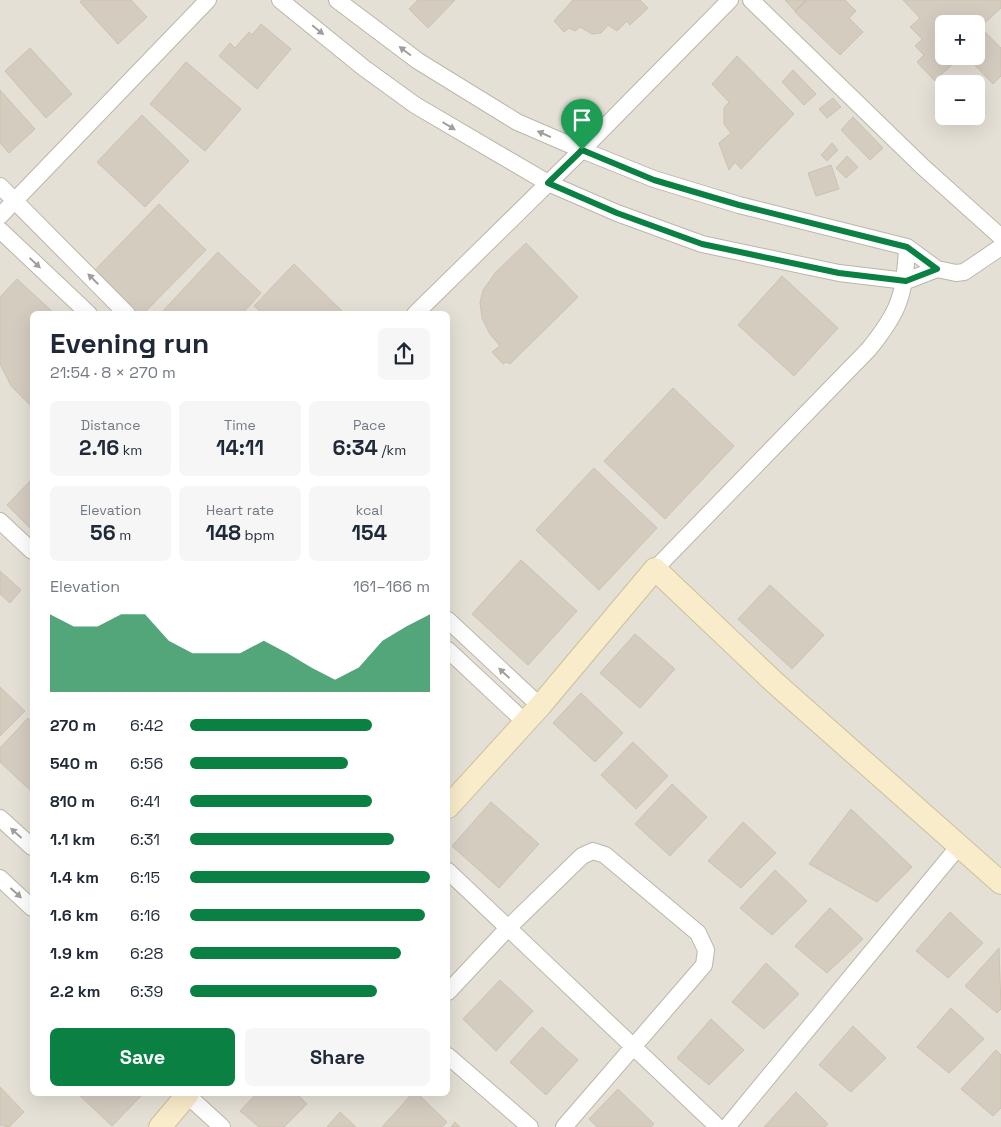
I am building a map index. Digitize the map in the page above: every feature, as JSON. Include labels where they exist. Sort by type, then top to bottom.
[{"type":"street","points":[[0,216],[13,200],[208,0]]},
{"type":"street","points":[[280,0],[364,68],[415,105],[548,183],[617,213],[702,244],[839,273],[906,281],[937,269]]},
{"type":"street","points":[[337,0],[418,62],[517,122],[654,180],[739,205],[907,247],[937,269],[956,273],[964,272],[1001,247]]},
{"type":"street","points":[[418,311],[582,150],[729,0]]},
{"type":"street","points":[[751,0],[923,168],[1001,237]]},
{"type":"street","points":[[0,186],[125,311]]},
{"type":"street","points":[[0,230],[86,311]]},
{"type":"street","points":[[450,806],[533,714],[656,569],[869,349],[890,324],[902,297],[906,281],[907,247]]},
{"type":"street","points":[[0,521],[30,550]]},
{"type":"street","points":[[656,569],[774,682],[1001,884]]},
{"type":"street","points":[[450,622],[533,714]]},
{"type":"street","points":[[450,652],[533,714]]},
{"type":"street","points":[[0,818],[30,845]]},
{"type":"street","points":[[727,1127],[959,846]]},
{"type":"street","points":[[450,990],[509,927],[582,856],[593,851],[604,855],[698,933],[706,950],[704,965],[564,1127]]},
{"type":"street","points":[[450,873],[718,1127]]},
{"type":"street","points":[[0,878],[30,906]]},
{"type":"street","points":[[450,1058],[530,1127]]},
{"type":"street","points":[[160,1127],[186,1096]]},
{"type":"street","points":[[190,1096],[222,1127]]},
{"type":"shaded area","points":[[0,0],[1001,0],[1001,1127],[0,1127]]},
{"type":"building","points":[[82,0],[131,0],[147,17],[118,44],[80,2]]},
{"type":"building","points":[[418,0],[455,0],[428,28],[409,9]]},
{"type":"building","points":[[573,0],[640,0],[648,8],[630,25],[627,21],[617,31],[608,25],[601,33],[592,34],[580,27],[575,31],[569,28],[564,32],[554,21]]},
{"type":"building","points":[[785,0],[806,0],[795,11]]},
{"type":"building","points":[[807,0],[845,0],[856,11],[849,18],[863,32],[840,55],[795,12]]},
{"type":"building","points":[[903,0],[1001,0],[1001,8],[985,23],[985,15],[935,15],[935,65],[952,65],[941,75],[935,75],[935,81],[917,62],[924,55],[915,46],[922,39],[910,27],[920,18]]},
{"type":"building","points":[[261,24],[291,49],[257,89],[219,56],[230,43],[235,48],[249,32],[252,35]]},
{"type":"building","points":[[985,32],[1001,48],[1001,76],[993,84],[975,65],[985,65]]},
{"type":"building","points":[[30,48],[72,94],[46,118],[5,71]]},
{"type":"building","points":[[737,56],[794,114],[741,169],[735,162],[729,170],[719,143],[731,133],[724,124],[724,108],[729,102],[712,84]]},
{"type":"building","points":[[186,62],[241,109],[205,151],[150,104]]},
{"type":"building","points":[[793,70],[816,94],[804,105],[782,82]]},
{"type":"building","points":[[0,90],[35,129],[9,153],[0,143]]},
{"type":"building","points":[[833,98],[841,107],[827,118],[819,109]]},
{"type":"building","points":[[142,115],[189,161],[145,207],[97,162]]},
{"type":"building","points":[[853,117],[883,148],[870,160],[841,130]]},
{"type":"building","points":[[832,143],[838,150],[827,161],[821,155]]},
{"type":"building","points":[[847,156],[858,167],[846,178],[836,168]]},
{"type":"building","points":[[831,165],[839,189],[816,196],[808,173]]},
{"type":"building","points":[[159,204],[206,250],[146,311],[132,311],[93,272]]},
{"type":"building","points":[[526,243],[578,297],[510,364],[506,362],[503,364],[492,352],[500,346],[490,334],[482,318],[480,303],[483,290],[496,272]]},
{"type":"building","points":[[218,252],[261,293],[245,311],[163,311]]},
{"type":"building","points":[[294,264],[342,311],[260,311],[254,306]]},
{"type":"building","points":[[782,276],[838,328],[794,376],[738,325]]},
{"type":"building","points":[[17,279],[52,311],[30,311],[30,405],[11,386],[0,364],[0,297]]},
{"type":"building","points":[[673,388],[734,446],[665,519],[604,461]]},
{"type":"building","points":[[594,468],[657,528],[599,590],[536,530]]},
{"type":"building","points":[[30,481],[30,528],[7,505]]},
{"type":"building","points":[[521,560],[577,611],[528,665],[472,614]]},
{"type":"building","points":[[0,571],[21,590],[10,603],[0,594]]},
{"type":"building","points":[[770,585],[824,635],[792,669],[738,619]]},
{"type":"building","points":[[635,634],[675,669],[640,708],[600,673]]},
{"type":"building","points":[[0,687],[25,711],[0,736]]},
{"type":"building","points":[[581,693],[623,733],[595,762],[553,723]]},
{"type":"building","points":[[28,718],[30,720],[30,790],[0,762],[0,748]]},
{"type":"building","points":[[633,742],[668,776],[636,809],[601,775]]},
{"type":"building","points":[[672,784],[707,817],[670,856],[635,824]]},
{"type":"building","points":[[491,802],[539,844],[499,888],[452,846]]},
{"type":"building","points":[[851,809],[912,867],[877,902],[809,864]]},
{"type":"building","points":[[743,822],[776,853],[741,888],[708,861]]},
{"type":"building","points":[[775,870],[807,901],[772,935],[740,908]]},
{"type":"building","points":[[830,908],[863,939],[827,973],[795,946]]},
{"type":"building","points":[[950,912],[983,943],[948,978],[916,951]]},
{"type":"building","points":[[999,948],[1001,1009],[997,1013],[965,986]]},
{"type":"building","points":[[766,963],[799,994],[764,1029],[732,1002]]},
{"type":"building","points":[[500,980],[533,1011],[496,1051],[463,1019]]},
{"type":"building","points":[[951,1008],[984,1039],[949,1073],[917,1047]]},
{"type":"building","points":[[711,1019],[744,1050],[709,1085],[677,1058]]},
{"type":"building","points":[[853,1026],[886,1058],[851,1092],[819,1065]]},
{"type":"building","points":[[542,1027],[578,1060],[546,1095],[510,1062]]},
{"type":"building","points":[[996,1050],[1001,1055],[1001,1108],[993,1116],[961,1089]]},
{"type":"building","points":[[0,1087],[24,1112],[9,1127],[0,1125]]},
{"type":"building","points":[[618,1089],[654,1124],[651,1127],[597,1127],[589,1119]]},
{"type":"building","points":[[796,1092],[828,1124],[825,1127],[764,1127]]},
{"type":"building","points":[[80,1096],[141,1096],[112,1126]]},
{"type":"building","points":[[254,1096],[299,1096],[307,1104],[284,1127],[259,1127],[240,1111]]},
{"type":"building","points":[[410,1096],[420,1096],[447,1122],[442,1127],[382,1127]]},
{"type":"building","points":[[340,1112],[356,1127],[327,1127]]},
{"type":"building","points":[[455,1122],[460,1127],[451,1127]]},
{"type":"route","points":[[582,150],[654,180],[739,205],[907,247],[937,269],[906,281],[839,273],[702,244],[617,213],[548,183],[582,150]]}]
